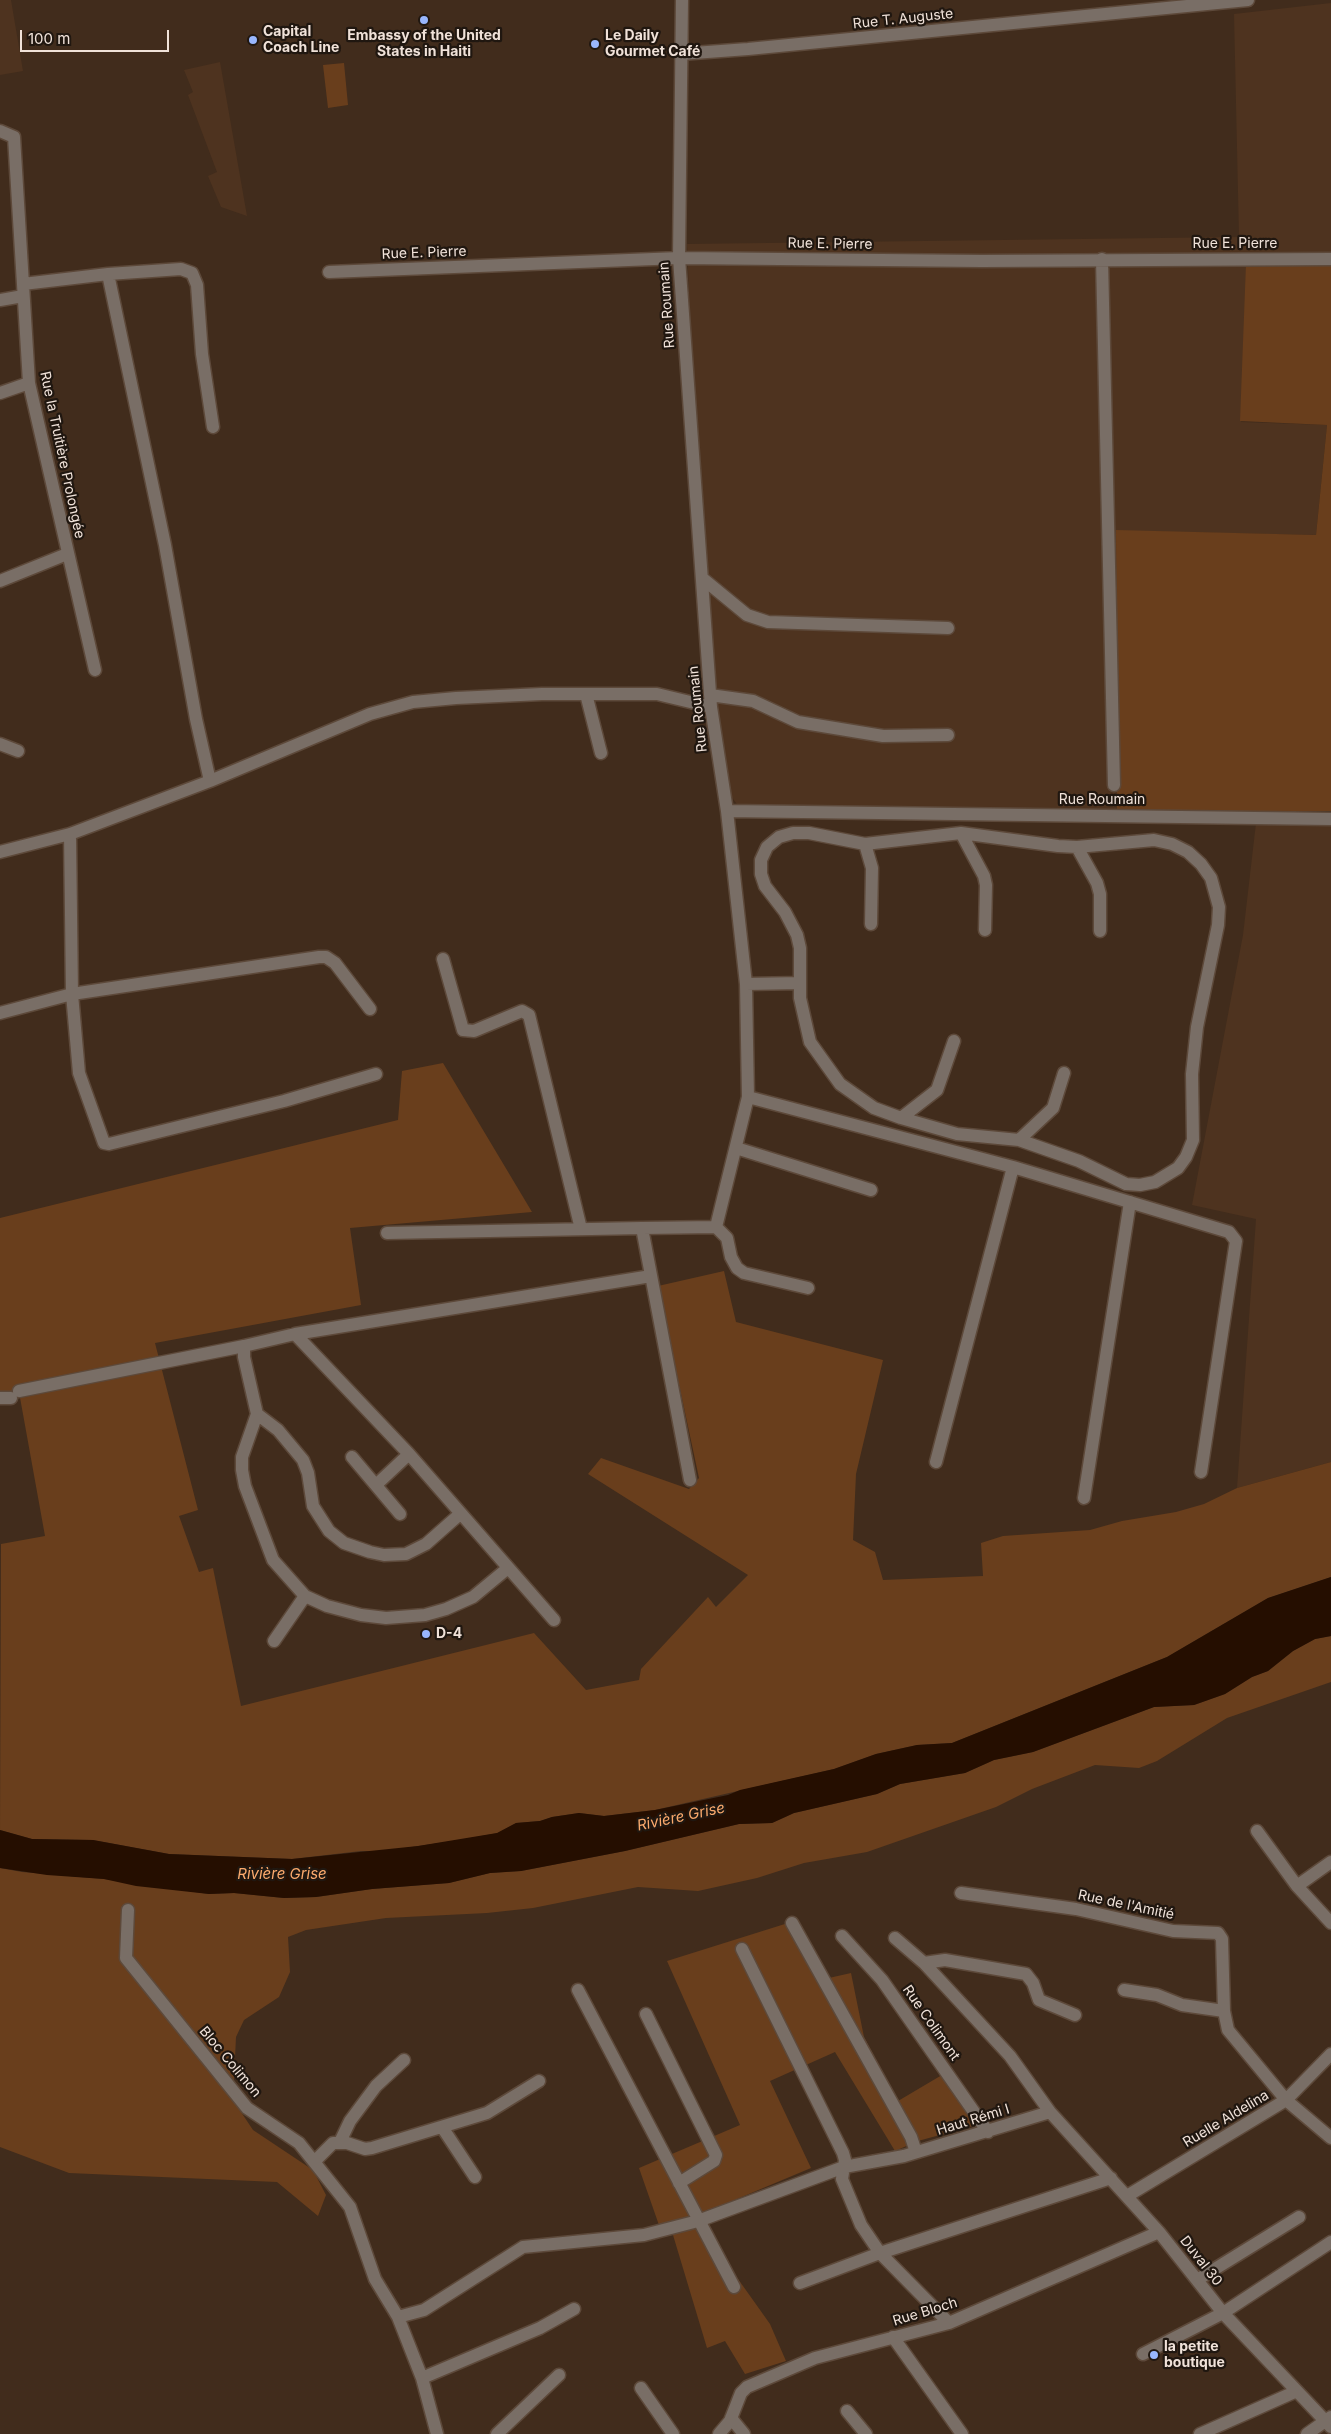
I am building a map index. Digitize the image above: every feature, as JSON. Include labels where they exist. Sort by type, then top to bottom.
[{"type":"street","name":"Rue Roumain","points":[[682,0],[679,258],[710,701],[727,811],[1331,818]]},
{"type":"street","name":"Rue T. Auguste","points":[[680,54],[1248,0]]},
{"type":"street","name":"Rue la Truitière Prolongée","points":[[0,131],[14,137],[29,383],[95,670]]},
{"type":"street","name":"Rue E. Pierre","points":[[329,272],[679,258],[982,261],[1331,259]]},
{"type":"street","points":[[1102,259],[1114,785]]},
{"type":"street","points":[[0,300],[23,290],[108,274],[181,269],[192,273],[197,285],[202,354],[213,427]]},
{"type":"street","points":[[108,274],[165,545],[196,719],[210,781]]},
{"type":"street","points":[[0,393],[29,383]]},
{"type":"street","points":[[0,581],[67,554]]},
{"type":"street","points":[[702,578],[747,615],[768,622],[948,628]]},
{"type":"street","points":[[586,694],[601,753]]},
{"type":"street","points":[[0,852],[70,834],[210,781],[370,714],[413,702],[456,698],[657,694],[710,701],[753,702],[764,705],[787,718],[883,736],[948,735]]},
{"type":"street","points":[[0,744],[18,752]]},
{"type":"street","points":[[716,1226],[748,1097],[746,984],[727,811]]},
{"type":"street","points":[[793,833],[865,844],[961,833],[1077,847],[1139,840],[1163,842],[1188,852],[1201,864],[1211,878],[1219,908],[1218,925],[1196,1027],[1192,1074],[1193,1140],[1186,1157],[1178,1168],[1155,1182],[1140,1185],[1126,1184],[1079,1161],[1019,1140],[957,1134],[900,1118],[857,1097],[830,1072],[810,1042],[802,1013],[800,948],[797,935],[785,912],[765,886],[761,874],[761,860],[768,847],[779,837],[793,833]]},
{"type":"street","points":[[961,833],[984,876],[986,885],[985,930]]},
{"type":"street","points":[[70,834],[72,994],[79,1073],[102,1140],[109,1144],[284,1101],[376,1074]]},
{"type":"street","points":[[865,844],[872,868],[871,924]]},
{"type":"street","points":[[1077,847],[1097,883],[1100,894],[1100,931]]},
{"type":"street","points":[[0,1013],[72,994],[326,957],[335,963],[370,1009]]},
{"type":"street","points":[[443,959],[463,1030],[474,1031],[522,1010],[529,1015],[581,1229]]},
{"type":"street","points":[[746,984],[800,983]]},
{"type":"street","points":[[900,1118],[937,1090],[954,1041]]},
{"type":"street","points":[[1019,1140],[1053,1108],[1064,1073]]},
{"type":"street","points":[[748,1097],[1013,1168],[1230,1232],[1236,1241],[1201,1472]]},
{"type":"street","points":[[736,1148],[871,1190]]},
{"type":"street","points":[[936,1462],[1013,1168]]},
{"type":"street","points":[[1084,1498],[1130,1202]]},
{"type":"street","points":[[387,1233],[716,1226],[728,1238],[732,1258],[737,1268],[744,1273],[808,1288]]},
{"type":"street","points":[[642,1228],[690,1480]]},
{"type":"street","points":[[10,1396],[295,1334],[651,1276]]},
{"type":"street","points":[[295,1334],[409,1454],[554,1620]]},
{"type":"street","points":[[244,1346],[244,1357],[256,1414],[242,1457],[245,1486],[273,1560],[305,1596],[327,1606],[361,1615],[386,1618],[425,1615],[446,1609],[473,1597],[508,1568]]},
{"type":"street","points":[[256,1414],[278,1430],[303,1460],[308,1473],[313,1506],[329,1531],[344,1543],[384,1555],[406,1554],[426,1544],[460,1514]]},
{"type":"street","points":[[376,1484],[409,1454]]},
{"type":"street","points":[[352,1457],[400,1514]]},
{"type":"street","points":[[274,1641],[305,1596]]},
{"type":"street","points":[[1258,1830],[1297,1886],[1331,1923]]},
{"type":"street","points":[[1297,1886],[1331,1862]]},
{"type":"street","name":"Rue de l'Amitié","points":[[961,1893],[1076,1909],[1174,1931],[1218,1933],[1222,1939],[1224,2011],[1228,2030],[1286,2100],[1331,2138]]},
{"type":"street","name":"Bloc Colimon","points":[[128,1910],[126,1958],[247,2108],[299,2143],[350,2207],[376,2279],[398,2317],[422,2378],[437,2434]]},
{"type":"street","points":[[792,1923],[907,2129],[910,2154]]},
{"type":"street","name":"Rue Colimont","points":[[842,1936],[882,1980],[988,2132]]},
{"type":"street","name":"Duval 30","points":[[895,1938],[924,1963],[1010,2056],[1050,2112],[1159,2232],[1223,2313],[1329,2422]]},
{"type":"street","points":[[742,1949],[843,2153],[844,2167],[842,2179],[861,2225],[880,2253],[949,2323]]},
{"type":"street","points":[[924,1963],[945,1960],[1026,1974],[1033,1983],[1039,2000],[1075,2016]]},
{"type":"street","points":[[578,1990],[734,2287]]},
{"type":"street","points":[[1124,1990],[1158,1995],[1182,2005],[1224,2011]]},
{"type":"street","points":[[646,2014],[716,2155],[714,2161],[679,2182]]},
{"type":"street","name":"Ruelle Aldelina","points":[[1127,2196],[1286,2100],[1331,2054]]},
{"type":"street","points":[[340,2142],[350,2121],[376,2086],[404,2060]]},
{"type":"street","points":[[314,2162],[328,2146],[340,2142],[365,2149],[372,2148],[487,2113],[539,2081]]},
{"type":"street","name":"Haut Rémi I","points":[[398,2317],[424,2310],[523,2247],[644,2235],[698,2221],[844,2167],[910,2154],[1050,2112]]},
{"type":"street","points":[[442,2127],[475,2177]]},
{"type":"street","points":[[800,2283],[880,2253],[1110,2178]]},
{"type":"street","points":[[1197,2280],[1300,2217]]},
{"type":"street","name":"Rue Bloch","points":[[719,2434],[731,2418],[741,2393],[747,2387],[815,2358],[949,2323],[1159,2232]]},
{"type":"street","points":[[1144,2354],[1223,2313],[1331,2242]]},
{"type":"street","points":[[422,2378],[540,2328],[574,2309]]},
{"type":"street","points":[[893,2338],[962,2434]]},
{"type":"street","points":[[497,2434],[559,2375]]},
{"type":"street","points":[[641,2388],[673,2434]]},
{"type":"street","points":[[1200,2434],[1297,2391]]},
{"type":"street","points":[[848,2411],[866,2434]]},
{"type":"street","points":[[731,2418],[744,2434]]},
{"type":"street","points":[[1307,2434],[1329,2422]]},
{"type":"shaded area","points":[[0,0],[11,0],[23,71],[0,75]]},
{"type":"shaded area","points":[[1331,3],[1331,264],[1241,422],[1327,425],[1316,535],[1116,531],[1117,813],[739,807],[728,792],[714,697],[692,372],[687,244],[1239,237],[1234,14]]},
{"type":"shaded area","points":[[220,62],[247,216],[221,207],[208,176],[217,172],[188,95],[193,92],[184,70]]},
{"type":"shaded area","points":[[344,63],[348,105],[328,108],[323,65]]},
{"type":"shaded area","points":[[1246,264],[1331,264],[1331,811],[1117,813],[1116,530],[1316,535],[1327,425],[1240,421]]},
{"type":"shaded area","points":[[1256,823],[1331,823],[1331,1462],[1237,1488],[1256,1219],[1192,1205],[1243,935]]},
{"type":"shaded area","points":[[443,1063],[532,1212],[350,1228],[361,1305],[155,1343],[198,1510],[179,1516],[199,1572],[213,1568],[241,1706],[534,1633],[586,1690],[639,1680],[641,1669],[708,1597],[716,1607],[748,1575],[588,1474],[601,1458],[689,1489],[699,1478],[658,1286],[724,1271],[736,1322],[883,1360],[856,1474],[853,1540],[875,1552],[883,1580],[983,1576],[981,1543],[1003,1536],[1090,1530],[1122,1521],[1176,1512],[1204,1504],[1237,1488],[1331,1462],[1331,1577],[1268,1598],[1167,1657],[952,1743],[917,1745],[876,1754],[834,1769],[655,1810],[604,1816],[579,1813],[552,1817],[540,1821],[516,1823],[498,1833],[460,1840],[384,1851],[361,1851],[292,1859],[169,1854],[93,1840],[32,1839],[0,1830],[1,1544],[45,1536],[19,1392],[0,1392],[0,1218],[398,1120],[402,1071]]},
{"type":"shaded area","points":[[1331,1636],[1331,1682],[1227,1718],[1157,1761],[1139,1768],[1095,1765],[1032,1789],[996,1807],[867,1852],[804,1863],[757,1878],[698,1891],[638,1887],[533,1908],[487,1913],[386,1918],[306,1930],[288,1937],[290,1972],[279,1997],[244,2020],[236,2037],[233,2100],[253,2130],[313,2170],[326,2195],[318,2216],[277,2182],[69,2173],[0,2147],[0,1868],[22,1872],[104,1879],[209,1894],[234,1893],[284,1898],[316,1897],[372,1889],[449,1883],[490,1873],[521,1871],[625,1851],[739,1824],[772,1823],[794,1813],[877,1794],[900,1784],[965,1773],[994,1760],[1033,1752],[1154,1707],[1194,1705],[1225,1694],[1252,1677],[1268,1671],[1293,1651],[1315,1639]]},
{"type":"shaded area","points":[[788,1923],[820,1980],[851,1973],[864,2037],[898,2101],[947,2072],[980,2124],[918,2141],[895,2151],[835,2052],[770,2081],[811,2168],[694,2217],[770,2324],[786,2361],[745,2374],[725,2341],[707,2348],[673,2235],[660,2228],[639,2168],[740,2125],[667,1961]]},
{"type":"water","name":"Rivière Grise","points":[[1331,1577],[1331,1636],[1315,1639],[1293,1651],[1268,1671],[1252,1677],[1225,1694],[1194,1705],[1154,1707],[1033,1752],[994,1760],[965,1773],[900,1784],[877,1794],[794,1813],[772,1823],[739,1824],[625,1851],[521,1871],[490,1873],[449,1883],[372,1889],[316,1897],[284,1898],[234,1893],[209,1894],[136,1886],[104,1879],[47,1875],[0,1868],[0,1830],[32,1839],[93,1840],[169,1854],[292,1859],[418,1846],[497,1833],[516,1823],[540,1821],[552,1817],[579,1813],[604,1816],[655,1810],[728,1795],[740,1790],[834,1769],[876,1754],[917,1745],[952,1743],[1167,1657],[1268,1598]]},
{"type":"place","name":"Embassy of the United States in Haiti","points":[[424,20]]},
{"type":"place","name":"Capital Coach Line","points":[[253,40]]},
{"type":"place","name":"Le Daily Gourmet Café","points":[[595,44]]},
{"type":"place","name":"D-4","points":[[426,1634]]},
{"type":"place","name":"la petite boutique","points":[[1154,2355]]}]
